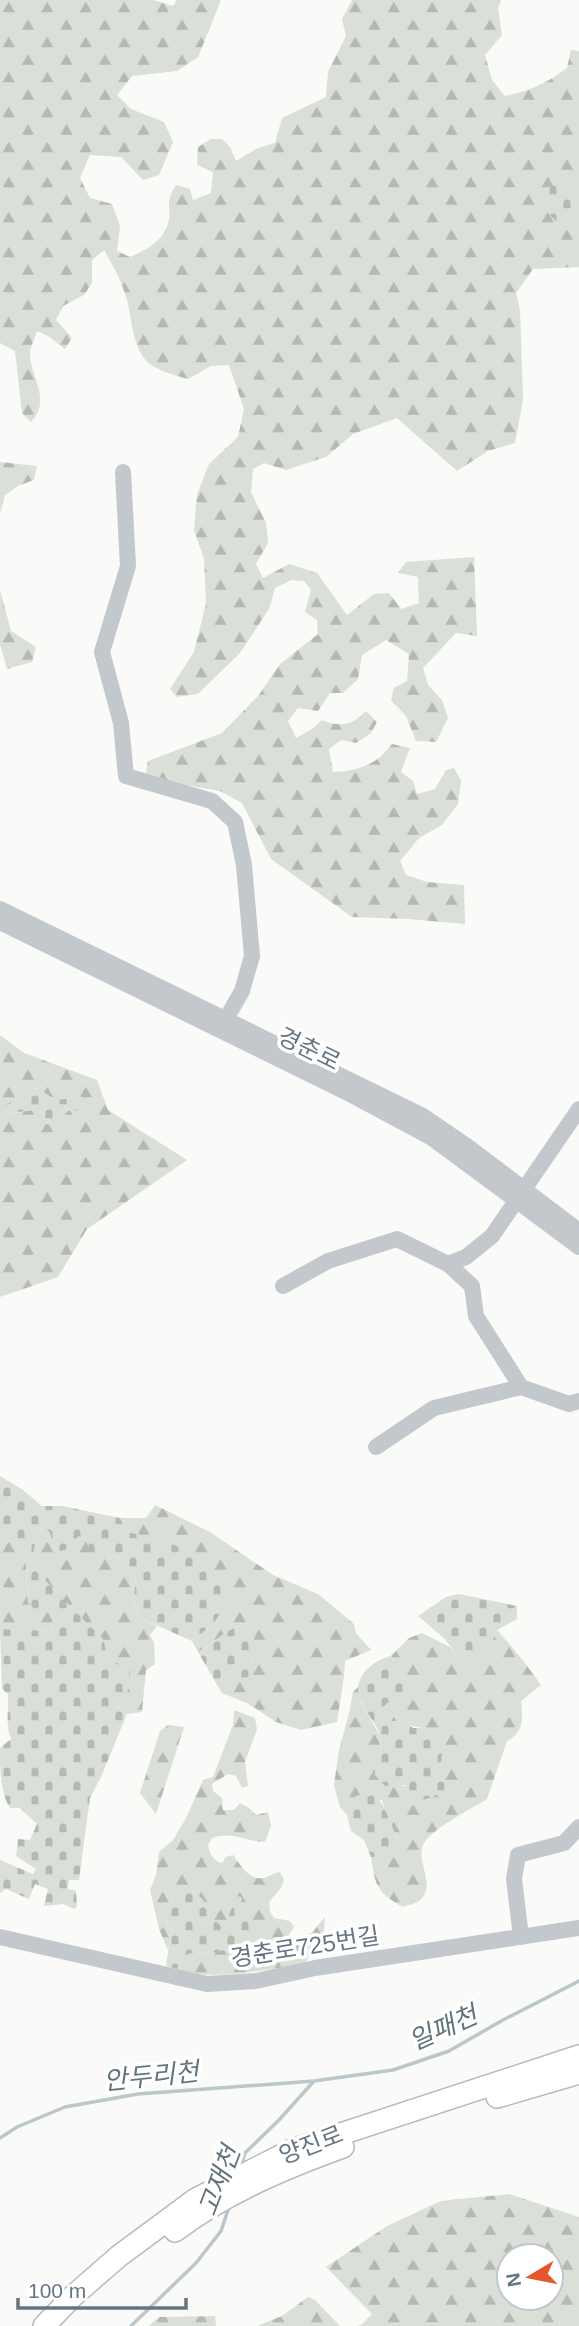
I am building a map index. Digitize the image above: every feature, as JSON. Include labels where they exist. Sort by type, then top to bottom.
[{"type":"main road","name":"양진로","points":[[44,2326],[73,2296],[120,2256],[196,2199],[254,2169],[292,2150],[579,2056]]},
{"type":"main road","name":"양진로","points":[[61,2326],[116,2276],[183,2225],[243,2190],[284,2170],[416,2122],[579,2073]]},
{"type":"street","points":[[123,472],[128,566],[102,652],[121,723],[126,776],[212,801],[235,822],[244,865],[252,956],[242,991],[226,1019]]},
{"type":"street","name":"경춘로","points":[[0,909],[423,1116],[467,1146],[579,1247]]},
{"type":"street","name":"경춘로","points":[[0,922],[348,1093],[432,1138],[579,1231]]},
{"type":"street","points":[[449,1264],[466,1257],[492,1236],[579,1109]]},
{"type":"street","points":[[283,1286],[328,1261],[397,1239],[449,1264],[472,1286],[476,1316],[521,1387]]},
{"type":"street","points":[[376,1447],[434,1408],[521,1387],[569,1404],[579,1401]]},
{"type":"street","points":[[521,1937],[514,1879],[518,1855],[564,1843],[579,1827]]},
{"type":"street","name":"경춘로725번길","points":[[0,1937],[207,1984],[256,1981],[315,1968],[579,1928]]},
{"type":"green space","points":[[0,0],[153,0],[173,6],[177,0],[221,0],[198,57],[177,71],[132,76],[117,95],[131,109],[164,122],[173,142],[159,175],[143,180],[121,157],[90,155],[80,178],[90,198],[112,204],[120,226],[117,251],[130,257],[153,245],[162,236],[168,224],[170,197],[176,185],[190,189],[193,200],[211,193],[213,172],[197,165],[198,147],[211,139],[222,139],[230,147],[236,161],[258,148],[275,143],[282,118],[326,97],[328,72],[346,36],[342,19],[352,0],[501,0],[498,8],[502,35],[485,55],[492,80],[505,96],[530,89],[553,78],[567,68],[571,50],[579,51],[579,267],[533,269],[516,293],[520,310],[523,400],[515,443],[488,451],[457,471],[397,418],[353,434],[326,457],[286,470],[264,463],[253,469],[251,492],[266,523],[268,543],[256,564],[263,578],[289,564],[317,573],[347,615],[374,594],[389,593],[401,609],[419,603],[418,577],[398,573],[406,562],[474,557],[477,636],[456,633],[423,668],[428,685],[442,700],[448,718],[436,742],[416,741],[406,716],[391,700],[394,688],[407,681],[409,654],[386,640],[362,655],[358,679],[343,693],[330,693],[318,711],[298,708],[288,721],[296,738],[322,720],[346,724],[366,711],[377,722],[371,733],[356,743],[341,740],[329,749],[333,772],[366,766],[380,757],[392,744],[410,748],[401,772],[413,781],[417,794],[435,789],[446,770],[454,768],[461,781],[458,804],[442,825],[419,838],[400,861],[406,875],[427,882],[464,885],[465,924],[352,917],[271,859],[242,803],[220,791],[145,778],[148,761],[222,733],[258,696],[280,664],[318,634],[317,620],[305,612],[311,590],[304,581],[291,580],[275,588],[269,609],[240,653],[198,694],[177,697],[170,689],[194,652],[206,603],[204,559],[194,530],[197,495],[209,464],[238,437],[244,409],[229,365],[211,366],[188,379],[158,369],[144,358],[135,337],[123,287],[104,250],[92,260],[92,283],[84,295],[63,306],[56,320],[72,338],[65,349],[37,331],[30,352],[40,404],[31,422],[22,413],[15,351],[0,343]]},
{"type":"green space","points":[[566,182],[577,186],[576,209],[562,227],[547,212],[545,188]]},
{"type":"green space","points":[[0,462],[37,466],[34,480],[5,495],[0,514]]},
{"type":"green space","points":[[0,590],[11,631],[36,647],[32,662],[7,669],[0,644]]},
{"type":"green space","points":[[0,1035],[24,1053],[97,1080],[108,1110],[187,1160],[87,1229],[58,1277],[0,1297],[0,1115],[32,1110],[43,1113],[54,1126],[78,1095],[57,1099],[29,1086],[8,1105],[0,1104]]},
{"type":"green space","points":[[29,1086],[57,1099],[78,1095],[85,1099],[81,1110],[68,1111],[54,1126],[46,1124],[43,1113],[32,1110],[0,1115],[0,1104],[8,1104]]},
{"type":"green space","points":[[0,1476],[42,1506],[62,1506],[120,1518],[127,1532],[157,1538],[176,1546],[195,1558],[212,1575],[219,1584],[226,1605],[213,1624],[192,1641],[138,1617],[134,1597],[136,1573],[115,1556],[100,1559],[90,1556],[88,1540],[78,1536],[74,1547],[61,1551],[53,1547],[50,1532],[43,1528],[36,1535],[32,1563],[49,1585],[103,1639],[105,1659],[131,1668],[127,1695],[121,1697],[118,1710],[127,1714],[90,1798],[79,1880],[69,1880],[68,1889],[76,1891],[77,1907],[74,1909],[63,1904],[44,1906],[48,1889],[35,1884],[29,1899],[6,1889],[0,1893],[0,1860],[33,1874],[36,1869],[16,1856],[18,1839],[30,1840],[37,1824],[20,1808],[10,1808],[2,1788],[0,1748],[11,1739],[8,1694],[2,1689],[0,1629],[51,1631],[53,1613],[37,1611],[28,1603],[26,1563],[20,1545],[7,1539],[0,1528]]},
{"type":"green space","points":[[155,1505],[210,1532],[273,1575],[318,1594],[354,1624],[356,1633],[371,1650],[345,1661],[337,1722],[301,1730],[276,1722],[247,1703],[222,1693],[216,1683],[230,1671],[248,1666],[252,1659],[239,1626],[198,1652],[192,1641],[213,1624],[166,1541],[127,1532],[120,1518],[146,1518]]},
{"type":"green space","points":[[0,1528],[7,1539],[20,1545],[26,1563],[28,1603],[53,1612],[51,1631],[0,1629]]},
{"type":"green space","points":[[43,1528],[51,1532],[53,1547],[61,1551],[74,1547],[78,1536],[88,1540],[100,1559],[115,1556],[136,1573],[134,1597],[138,1617],[157,1626],[150,1635],[154,1643],[155,1664],[146,1670],[142,1712],[127,1714],[118,1710],[121,1697],[105,1659],[82,1620],[31,1562],[36,1535]]},
{"type":"green space","points":[[459,1594],[517,1606],[517,1619],[497,1630],[490,1645],[479,1657],[460,1660],[445,1639],[418,1616],[446,1597]]},
{"type":"green space","points":[[239,1626],[252,1629],[254,1637],[249,1677],[239,1678],[230,1671],[216,1683],[198,1652]]},
{"type":"green space","points":[[497,1630],[541,1685],[521,1701],[521,1724],[517,1733],[507,1741],[487,1799],[444,1825],[424,1843],[424,1895],[417,1902],[403,1907],[383,1892],[374,1875],[371,1857],[388,1854],[398,1840],[382,1800],[356,1796],[347,1815],[340,1807],[334,1785],[339,1750],[353,1692],[360,1685],[360,1701],[380,1736],[381,1753],[397,1785],[423,1796],[433,1797],[443,1745],[427,1728],[387,1721],[380,1711],[406,1680],[391,1656],[409,1638],[422,1633],[450,1647],[460,1660],[490,1645]]},
{"type":"green space","points":[[391,1656],[406,1680],[400,1702],[387,1703],[380,1711],[387,1721],[404,1722],[413,1728],[427,1728],[437,1734],[443,1745],[441,1762],[446,1772],[444,1791],[412,1806],[406,1799],[406,1785],[385,1786],[374,1774],[381,1742],[377,1728],[359,1695],[358,1687],[364,1673],[369,1667]]},
{"type":"green space","points":[[234,1710],[255,1718],[257,1729],[245,1762],[248,1786],[242,1788],[236,1776],[228,1774],[212,1784],[213,1791],[222,1798],[223,1810],[234,1810],[240,1803],[256,1815],[268,1812],[271,1826],[265,1842],[219,1836],[212,1838],[208,1845],[210,1851],[214,1858],[222,1863],[226,1857],[233,1855],[254,1877],[264,1878],[280,1872],[284,1880],[269,1902],[270,1912],[274,1918],[290,1921],[294,1927],[289,1935],[290,1940],[296,1941],[310,1934],[325,1917],[323,1941],[313,1947],[305,1964],[221,1975],[189,1973],[177,1969],[185,1954],[241,1948],[232,1907],[224,1930],[208,1914],[204,1901],[190,1888],[177,1888],[169,1902],[166,1919],[171,1932],[168,1950],[159,1929],[150,1890],[156,1875],[159,1852],[173,1840],[203,1780],[213,1777],[233,1725]]},
{"type":"green space","points":[[168,1725],[184,1727],[156,1814],[140,1793],[160,1731]]},
{"type":"green space","points":[[371,1791],[384,1807],[398,1840],[391,1852],[381,1857],[371,1857],[364,1840],[351,1831],[347,1815],[356,1796]]},
{"type":"green space","points":[[177,1888],[190,1888],[204,1901],[208,1914],[224,1929],[232,1907],[233,1895],[241,1897],[252,1917],[253,1939],[241,1948],[185,1954],[177,1969],[166,1966],[171,1932],[166,1919],[169,1902]]},
{"type":"green space","points":[[509,2194],[579,2217],[579,2326],[356,2326],[361,2325],[372,2314],[326,2267],[387,2226],[441,2201]]},
{"type":"green space","points":[[308,2297],[315,2300],[340,2326],[257,2326],[282,2316]]},
{"type":"green space","points":[[215,2316],[216,2326],[149,2326],[159,2317]]},
{"type":"waterway","name":"안두리천","points":[[0,2138],[17,2127],[65,2107],[138,2094],[314,2081],[393,2070],[449,2051],[579,1981]]},
{"type":"waterway","name":"고재천","points":[[241,2166],[245,2153],[314,2081]]},
{"type":"waterway","name":"고재천","points":[[131,2326],[196,2263],[221,2231],[229,2207]]},
{"type":"water label","name":"일패천","points":[[443,2028]]}]
